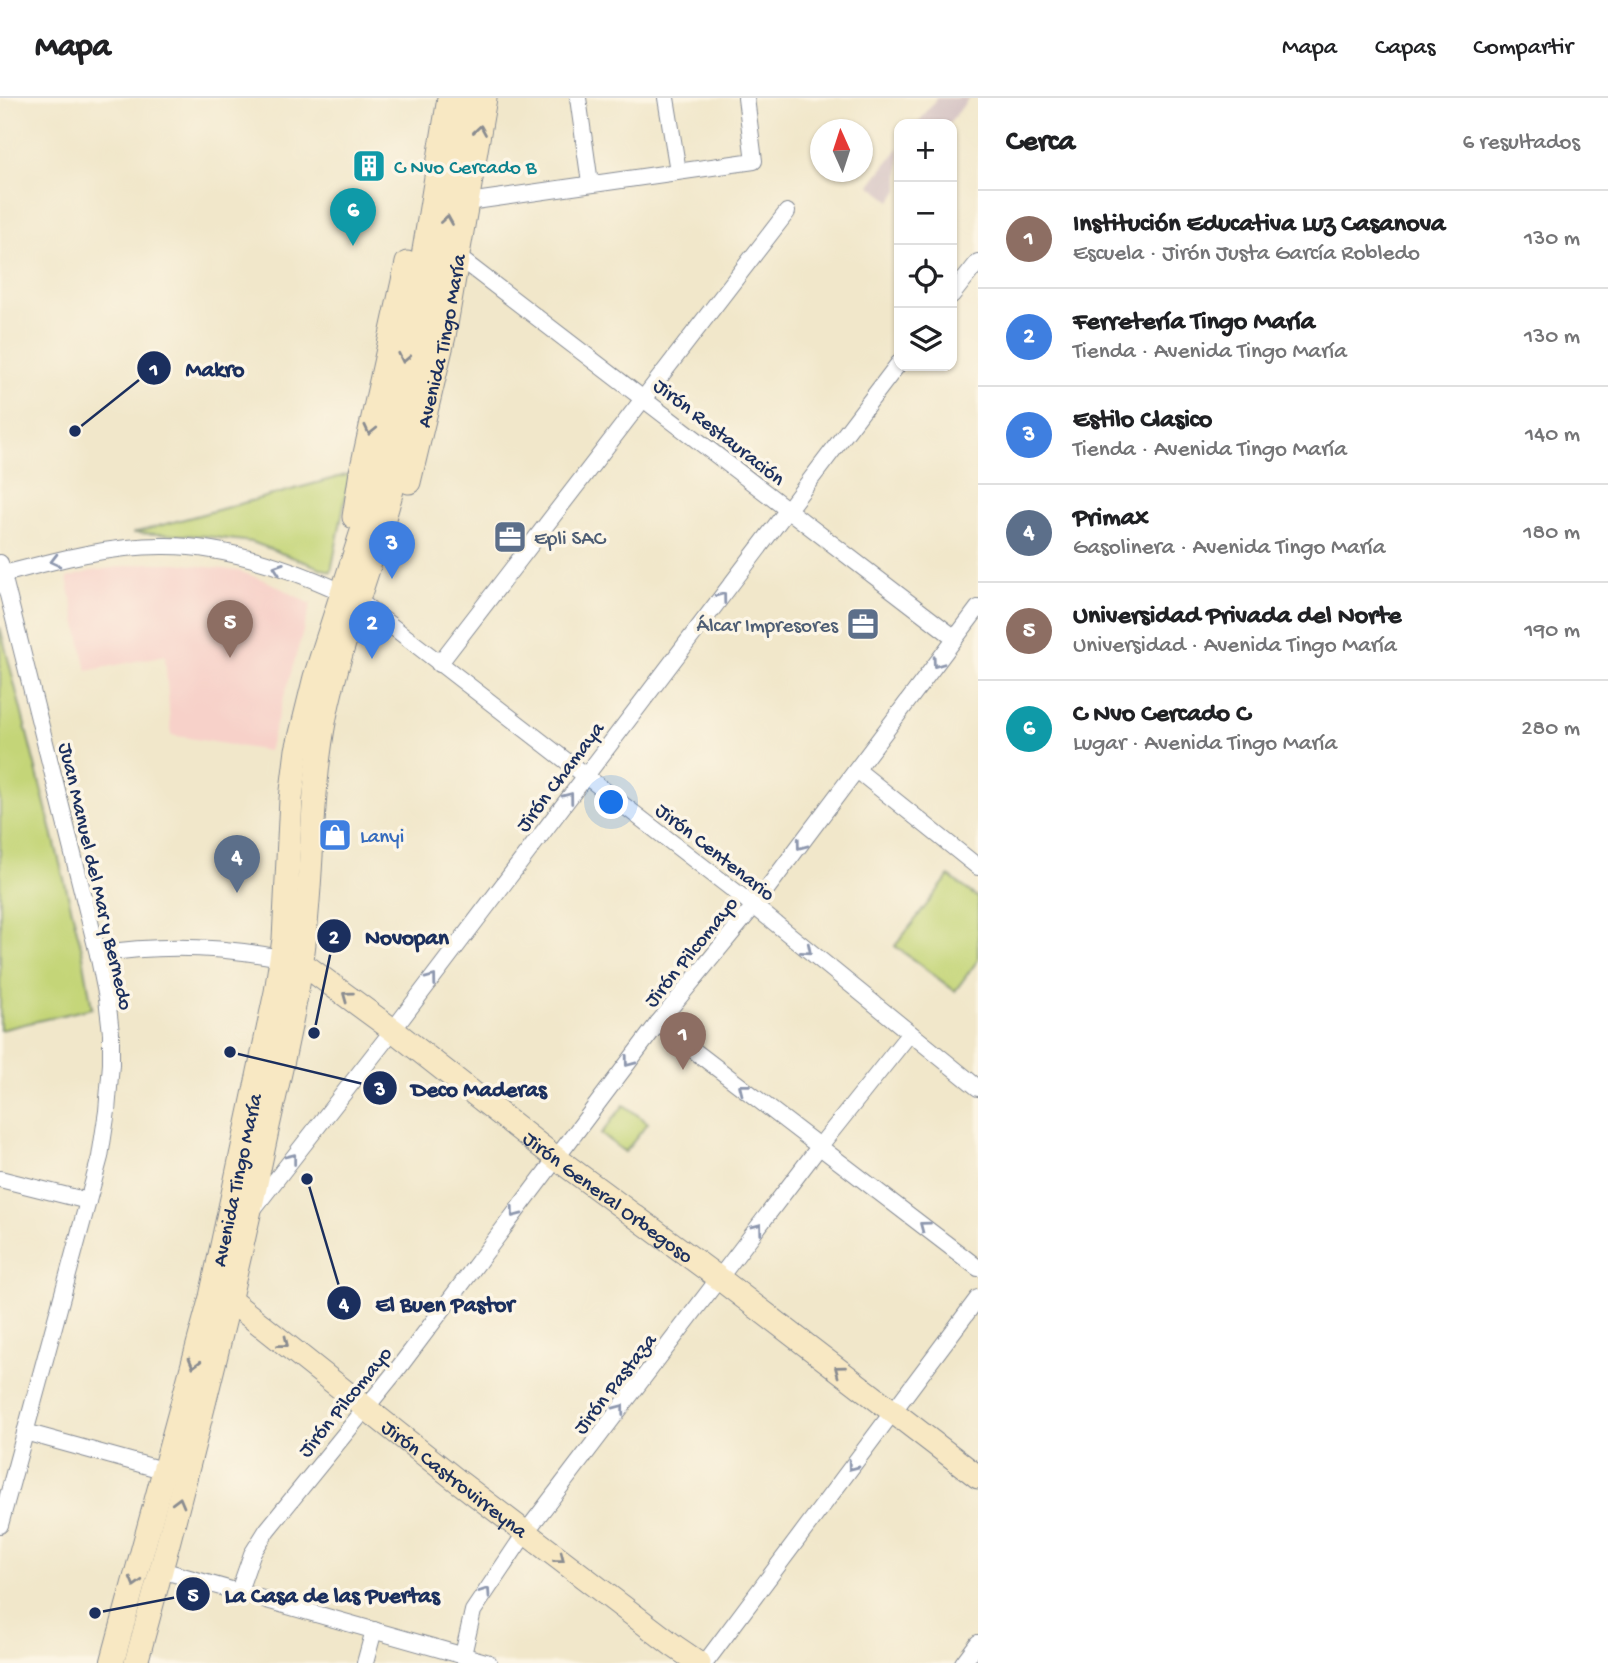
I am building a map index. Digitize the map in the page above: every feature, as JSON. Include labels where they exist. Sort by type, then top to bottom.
[{"type":"main road","name":"Avenida Tingo María","points":[[358,571],[356,499],[405,273],[433,98]]},
{"type":"main road","name":"Avenida Tingo María","points":[[112,1663],[166,1471],[250,1212],[291,961],[300,828],[296,759],[305,712],[358,571],[400,379],[449,98]]},
{"type":"main road","name":"Avenida Tingo María","points":[[358,571],[386,512],[415,396],[466,98]]},
{"type":"main road","name":"Avenida Tingo María","points":[[358,571],[386,542],[412,473],[438,366],[485,98]]},
{"type":"main road","name":"Avenida Tingo María","points":[[136,1663],[161,1570],[221,1299],[276,992],[291,961]]},
{"type":"main road","name":"Jirón General Orbegoso","points":[[291,961],[393,1030],[556,1158],[720,1279],[978,1477]]},
{"type":"main road","name":"Jirón Castrovirreyna","points":[[221,1299],[699,1663]]},
{"type":"street","points":[[578,98],[590,183]]},
{"type":"street","points":[[666,98],[678,171]]},
{"type":"street","points":[[468,202],[754,161],[746,98]]},
{"type":"street","points":[[439,664],[787,212]]},
{"type":"street","name":"Jirón Restauración","points":[[458,257],[955,638]]},
{"type":"street","points":[[957,289],[978,262]]},
{"type":"street","name":"Jirón Chamaya","points":[[250,1212],[393,1030],[894,370]]},
{"type":"street","name":"Jirón Centenario","points":[[1,571],[79,555],[164,545],[219,551],[271,565],[350,596],[754,906],[978,1088]]},
{"type":"street","name":"Juan Manuel del Mar y Bernedo","points":[[0,1525],[100,1157],[111,1064],[107,998],[98,954],[1,571]]},
{"type":"street","name":"Jirón Pilcomayo","points":[[239,1591],[252,1554],[267,1530],[400,1366],[658,1023],[754,906],[978,608]]},
{"type":"street","points":[[857,771],[978,867]]},
{"type":"street","name":"Jirón General Orbegoso","points":[[98,954],[138,948],[189,946],[249,952],[291,961]]},
{"type":"street","points":[[658,1023],[978,1268]]},
{"type":"street","name":"Jirón Pastaza","points":[[463,1656],[473,1611],[526,1532],[819,1147],[910,1033]]},
{"type":"street","points":[[0,1179],[88,1201]]},
{"type":"street","points":[[705,1663],[978,1298]]},
{"type":"street","points":[[25,1432],[166,1471]]},
{"type":"street","points":[[161,1570],[489,1663]]},
{"type":"street","points":[[365,1663],[374,1630]]},
{"type":"street","points":[[963,1663],[978,1643]]},
{"type":"shaded area","points":[[937,98],[969,98],[953,119],[921,119]]},
{"type":"shaded area","points":[[894,154],[894,197],[891,201],[870,185]]},
{"type":"shaded area","points":[[148,563],[177,563],[238,571],[267,581],[311,604],[268,751],[171,735],[165,655],[87,671],[67,578],[91,571]]},
{"type":"green space","points":[[350,474],[331,572],[252,542],[204,536],[133,533]]},
{"type":"green space","points":[[0,627],[82,950],[92,1008],[0,1030]]},
{"type":"green space","points":[[949,876],[978,898],[978,960],[955,991],[895,946]]},
{"type":"green space","points":[[624,1105],[648,1123],[625,1152],[601,1134]]},
{"type":"place","name":"C Nvo Cercado B","points":[[369,166]]},
{"type":"place","name":"C Nvo Cercado C","points":[[353,246]]},
{"type":"place","name":"Makro","points":[[75,431]]},
{"type":"place","name":"Epli SAC","points":[[510,537]]},
{"type":"place","name":"Estilo Clasico","points":[[392,579]]},
{"type":"place","name":"Álcar Impresores","points":[[863,624]]},
{"type":"place","name":"Universidad Privada del Norte","points":[[230,658]]},
{"type":"place","name":"Ferretería Tingo María","points":[[372,659]]},
{"type":"place","name":"Lanyi","points":[[335,835]]},
{"type":"place","name":"Primax","points":[[237,893]]},
{"type":"place","name":"Novopan","points":[[314,1033]]},
{"type":"place","name":"Deco Maderas","points":[[230,1052]]},
{"type":"place","name":"Institución Educativa Luz Casanova","points":[[683,1070]]},
{"type":"place","name":"El Buen Pastor","points":[[307,1179]]},
{"type":"place","name":"La Casa de las Puertas","points":[[95,1613]]}]
